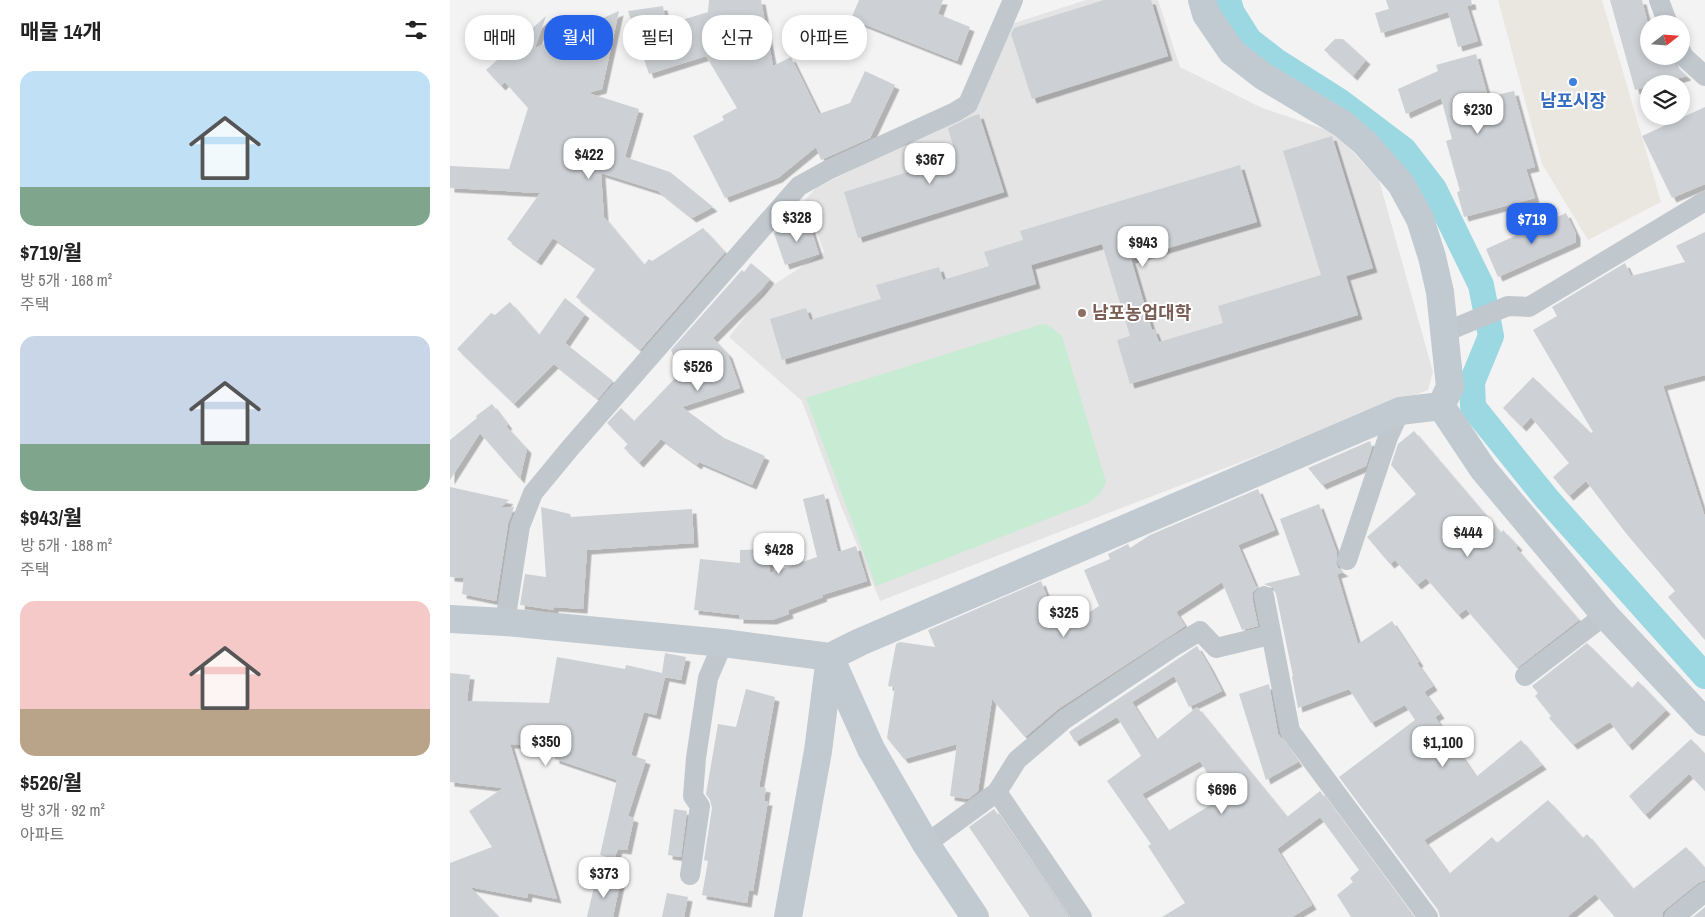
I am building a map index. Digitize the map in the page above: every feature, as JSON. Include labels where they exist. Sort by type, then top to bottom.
[{"type":"street","points":[[505,622],[520,526],[533,493],[799,186],[828,170],[955,112],[968,104],[1013,0]]},
{"type":"street","points":[[1202,0],[1206,14],[1232,52],[1263,76],[1342,124],[1365,143],[1401,184],[1420,219],[1432,257],[1440,292],[1456,327],[1450,387],[1441,406]]},
{"type":"street","points":[[1659,0],[1665,15]]},
{"type":"street","points":[[1690,62],[1705,76]]},
{"type":"street","points":[[1456,327],[1508,306],[1530,307],[1705,201]]},
{"type":"street","points":[[450,619],[505,622],[723,643],[830,657],[860,642],[1400,411],[1441,406]]},
{"type":"street","points":[[1441,406],[1483,469],[1606,615],[1705,722]]},
{"type":"street","points":[[1347,560],[1388,437],[1400,411]]},
{"type":"street","points":[[1264,596],[1290,731],[1428,917]]},
{"type":"street","points":[[1525,676],[1606,615]]},
{"type":"street","points":[[926,844],[997,792],[1017,760],[1065,719],[1172,648],[1200,632],[1216,648],[1270,634]]},
{"type":"street","points":[[690,875],[700,806],[693,796],[696,758],[708,678],[723,643]]},
{"type":"street","points":[[830,657],[871,749],[926,844],[975,917]]},
{"type":"street","points":[[788,917],[818,751],[830,657]]},
{"type":"street","points":[[997,792],[1082,917]]},
{"type":"street","points":[[1674,917],[1705,892]]},
{"type":"shaded area","name":"남포농업대학","points":[[1086,0],[1158,0],[1180,67],[1260,107],[1335,133],[1379,180],[1433,372],[1428,390],[880,601],[839,501],[802,401],[729,337],[766,290],[824,252],[805,200],[816,188],[978,107],[1008,25]]},
{"type":"shaded area","name":"남포시장","points":[[1498,0],[1602,0],[1661,202],[1588,240],[1542,164]]},
{"type":"green space","points":[[1042,324],[1050,326],[1062,336],[1106,482],[1101,491],[1088,503],[876,586],[806,398]]},
{"type":"building","points":[[709,0],[761,0],[764,15],[702,15],[702,57],[649,74],[644,60],[692,60],[692,17],[708,12]]},
{"type":"building","points":[[859,0],[943,0],[938,14],[970,27],[957,61],[867,25],[867,15],[853,15]]},
{"type":"building","points":[[1104,0],[1151,0],[1168,56],[1032,99],[1011,34],[1014,28]]},
{"type":"building","points":[[1386,0],[1471,0],[1472,5],[1467,6],[1478,41],[1458,47],[1448,12],[1381,33],[1375,13],[1389,9]]},
{"type":"building","points":[[1610,0],[1642,0],[1646,15],[1640,15],[1640,65],[1675,65],[1686,75],[1640,75],[1640,89],[1635,90]]},
{"type":"building","points":[[663,6],[664,15],[629,15],[628,11]]},
{"type":"building","points":[[619,11],[613,39],[613,15],[610,15]]},
{"type":"building","points":[[544,18],[535,48],[544,44],[544,60],[608,60],[602,89],[588,93],[639,109],[625,157],[670,172],[713,207],[692,218],[658,191],[601,173],[604,217],[644,265],[649,259],[652,261],[703,228],[725,252],[640,350],[576,297],[596,268],[553,238],[537,261],[507,239],[540,193],[450,188],[450,166],[509,169],[528,108],[505,82],[501,86],[486,70],[497,60],[534,60],[534,27]]},
{"type":"building","points":[[1335,39],[1343,39],[1366,60],[1353,76],[1324,50]]},
{"type":"building","points":[[1476,54],[1488,97],[1514,91],[1535,167],[1526,169],[1535,198],[1464,217],[1457,192],[1460,191],[1446,141],[1452,139],[1441,98],[1406,114],[1398,89],[1438,71],[1436,65]]},
{"type":"building","points":[[708,60],[772,60],[773,66],[785,60],[792,60],[819,114],[850,103],[865,71],[895,85],[870,138],[821,160],[816,147],[778,178],[725,198],[693,136],[724,120],[722,116],[737,108]]},
{"type":"building","points":[[1705,107],[1705,184],[1672,198],[1642,136],[1666,125],[1690,125],[1690,114]]},
{"type":"building","points":[[979,114],[1004,192],[858,238],[844,192],[956,157],[948,128]]},
{"type":"building","points":[[1332,136],[1373,268],[1346,276],[1358,315],[1130,384],[1117,340],[1130,336],[1102,244],[1031,265],[1036,284],[782,360],[770,319],[806,308],[810,320],[881,299],[876,285],[939,267],[943,280],[989,266],[984,252],[1023,240],[1020,231],[1240,165],[1257,222],[1131,259],[1152,330],[1154,329],[1159,342],[1223,323],[1218,306],[1321,275],[1283,151]]},
{"type":"building","points":[[1566,213],[1576,234],[1576,242],[1498,277],[1486,249]]},
{"type":"building","points":[[808,220],[819,254],[785,265],[774,233]]},
{"type":"building","points":[[1705,232],[1705,375],[1663,386],[1705,517],[1705,640],[1668,597],[1675,591],[1625,532],[1586,481],[1569,496],[1553,477],[1569,463],[1531,417],[1522,427],[1503,408],[1533,377],[1591,433],[1593,432],[1533,330],[1557,316],[1552,307],[1625,263],[1631,276],[1685,262],[1676,246]]},
{"type":"building","points":[[751,263],[770,279],[713,338],[728,354],[740,388],[682,407],[724,438],[765,456],[752,485],[699,462],[697,465],[661,439],[639,463],[624,448],[628,444],[607,423],[621,408],[634,421],[680,373],[671,350],[742,270],[744,272]]},
{"type":"building","points":[[565,298],[585,314],[565,343],[613,381],[598,399],[554,364],[514,404],[457,349],[491,313],[495,315],[510,302],[539,335]]},
{"type":"building","points":[[492,404],[508,425],[506,426],[527,449],[520,479],[480,433],[450,480],[450,440]]},
{"type":"building","points":[[1414,431],[1501,533],[1503,530],[1518,546],[1516,548],[1579,620],[1517,668],[1466,609],[1458,615],[1426,578],[1417,585],[1395,560],[1390,564],[1367,537],[1416,494],[1391,465],[1398,444]]},
{"type":"building","points":[[1370,441],[1372,447],[1366,466],[1322,485],[1308,468]]},
{"type":"building","points":[[450,487],[509,500],[500,508],[514,507],[508,524],[496,601],[462,594],[464,578],[450,577]]},
{"type":"building","points":[[1258,489],[1275,530],[1238,545],[1256,587],[1259,586],[1253,592],[1252,598],[1258,626],[1242,630],[1222,582],[1176,612],[1185,626],[1058,709],[1025,737],[992,699],[978,791],[968,799],[950,796],[957,744],[904,759],[887,738],[895,687],[888,686],[896,644],[900,642],[935,647],[928,630],[1041,581],[1060,631],[1099,606],[1084,570],[1110,559],[1108,554],[1128,544],[1130,548],[1150,535]]},
{"type":"building","points":[[824,494],[838,552],[856,546],[867,581],[822,595],[823,597],[788,610],[789,614],[772,620],[739,619],[739,615],[694,610],[700,559],[740,563],[740,550],[769,549],[770,573],[817,557],[803,499]]},
{"type":"building","points":[[1319,504],[1337,553],[1336,563],[1338,568],[1344,572],[1337,574],[1358,644],[1392,621],[1433,686],[1424,692],[1440,714],[1435,717],[1476,777],[1521,740],[1542,765],[1424,840],[1449,874],[1492,837],[1497,843],[1548,800],[1583,838],[1587,834],[1633,889],[1686,847],[1705,868],[1705,880],[1698,883],[1667,908],[1663,912],[1662,917],[1615,917],[1595,894],[1567,917],[1440,917],[1438,910],[1339,777],[1415,720],[1405,705],[1371,723],[1349,689],[1298,708],[1276,594],[1273,588],[1264,584],[1300,575],[1280,519]]},
{"type":"building","points":[[541,507],[570,514],[571,517],[692,509],[694,543],[587,550],[583,609],[554,607],[554,610],[520,605],[525,574],[546,577]]},
{"type":"building","points":[[1587,643],[1632,688],[1638,681],[1666,710],[1628,746],[1610,722],[1573,745],[1549,718],[1551,716],[1535,696],[1538,693],[1532,686]]},
{"type":"building","points":[[1197,646],[1222,691],[1189,707],[1174,676],[1132,702],[1156,740],[1197,707],[1287,817],[1320,791],[1413,917],[1351,917],[1337,895],[1353,882],[1350,878],[1359,870],[1320,817],[1277,849],[1312,905],[1292,917],[1162,917],[1185,903],[1148,846],[1151,844],[1107,781],[1141,756],[1117,717],[1075,742],[1069,732]],"holes":[[[1200,761],[1222,798],[1168,831],[1142,794]]]},
{"type":"building","points":[[665,653],[686,657],[681,680],[665,677],[656,715],[644,712],[631,755],[646,760],[628,816],[634,818],[627,850],[618,849],[614,859],[600,855],[617,780],[555,759],[554,746],[510,744],[557,899],[528,893],[527,898],[470,887],[499,917],[450,917],[450,863],[492,847],[469,811],[503,788],[450,782],[450,673],[470,675],[467,701],[549,703],[557,657],[625,669],[626,665],[662,673]]},
{"type":"building","points":[[1269,684],[1278,734],[1298,762],[1266,780],[1239,694]]},
{"type":"building","points":[[746,689],[775,697],[759,787],[766,788],[764,801],[768,801],[753,891],[749,890],[747,903],[702,895],[708,861],[704,860],[712,808],[706,794],[718,724],[736,727]]},
{"type":"building","points":[[1691,739],[1705,754],[1705,791],[1689,774],[1645,815],[1629,796]]},
{"type":"building","points":[[674,809],[687,811],[681,857],[668,855]]},
{"type":"building","points":[[994,809],[1068,917],[1030,917],[969,827]]},
{"type":"building","points":[[596,878],[620,883],[613,917],[587,917]]},
{"type":"building","points":[[667,893],[688,897],[684,917],[662,917]]},
{"type":"building","points":[[1705,907],[1705,917],[1693,917]]},
{"type":"waterway","points":[[1228,0],[1232,13],[1249,40],[1276,61],[1339,101],[1404,150],[1434,189],[1481,285],[1491,336],[1472,382],[1473,407],[1547,499],[1705,676]]},
{"type":"place","name":"남포시장","points":[[1573,82]]},
{"type":"place","name":"남포농업대학","points":[[1082,313]]}]
